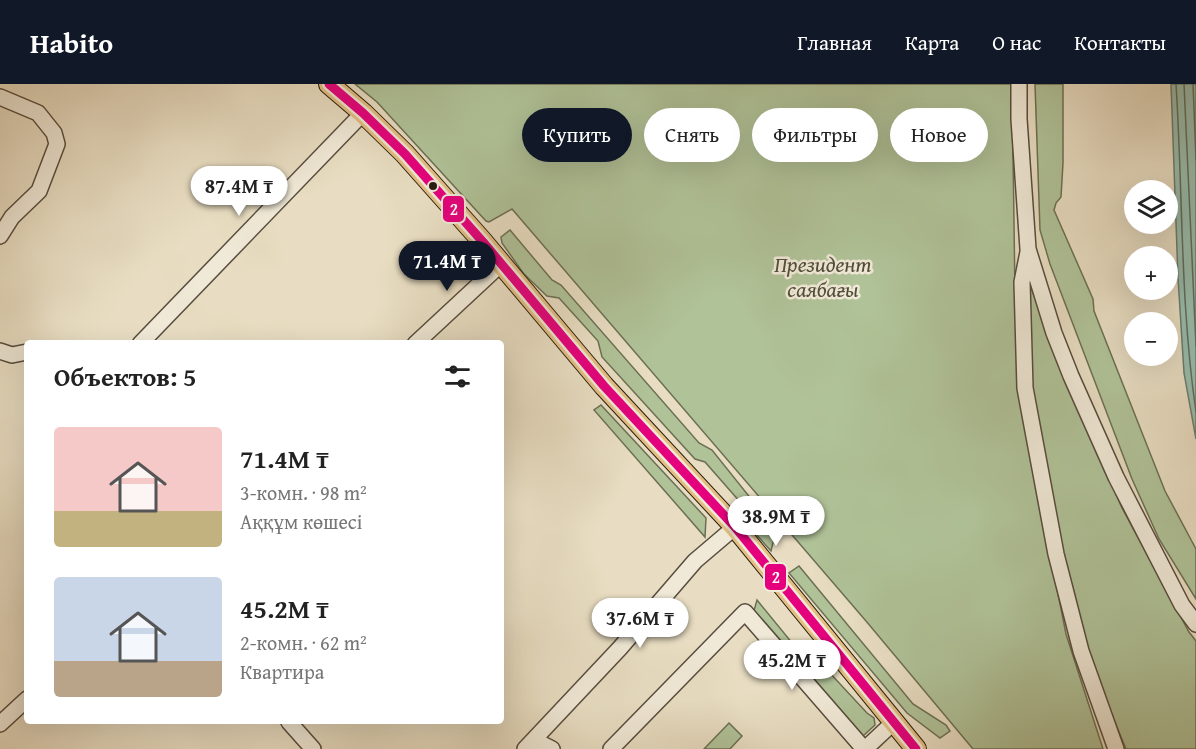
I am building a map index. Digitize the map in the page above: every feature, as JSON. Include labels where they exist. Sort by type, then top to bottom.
[{"type":"main road","points":[[329,84],[405,154],[604,387],[735,527],[788,591],[874,706],[894,723],[916,749]]},
{"type":"street","points":[[1019,84],[1019,119],[1028,249],[1054,333],[1116,477],[1182,605],[1196,624]]},
{"type":"street","points":[[0,97],[38,114],[54,133],[57,144],[39,191],[12,217],[0,236]]},
{"type":"street","points":[[147,340],[363,113]]},
{"type":"street","points":[[1028,249],[1022,282],[1025,388],[1056,554],[1081,651],[1116,749]]},
{"type":"street","points":[[419,340],[501,264]]},
{"type":"street","points":[[530,744],[620,648],[695,561],[735,527]]},
{"type":"street","points":[[611,749],[745,612],[864,749],[894,723]]},
{"type":"street","points":[[0,724],[24,702]]},
{"type":"street","points":[[291,724],[313,749]]},
{"type":"street","points":[[530,744],[552,749]]},
{"type":"green space","name":"Президент саябағы","points":[[355,84],[1012,84],[1015,293],[1040,503],[1066,634],[1103,749],[973,749],[512,209],[489,222],[486,221],[377,102]]},
{"type":"green space","points":[[1035,84],[1063,84],[1061,197],[1054,210],[1093,299],[1094,311],[1165,491],[1196,549],[1196,599],[1159,539],[1132,479],[1050,264],[1040,230]]},
{"type":"green space","points":[[510,230],[699,443],[712,450],[776,530],[771,551],[755,533],[755,519],[705,462],[695,459],[602,357],[598,341],[559,298],[547,296],[524,274],[502,243],[501,237]]},
{"type":"green space","points":[[1027,277],[1071,392],[1122,508],[1196,641],[1196,749],[1126,749],[1091,664],[1055,528],[1033,396]]},
{"type":"green space","points":[[601,405],[706,518],[705,537],[594,410]]},
{"type":"green space","points":[[799,566],[913,704],[946,725],[950,731],[940,738],[907,713],[789,573]]},
{"type":"green space","points":[[757,600],[815,671],[828,671],[874,718],[875,725],[863,736],[753,614]]},
{"type":"green space","points":[[729,723],[742,736],[730,749],[704,749]]},
{"type":"water","points":[[1171,84],[1196,84],[1196,439],[1184,373],[1176,234],[1178,180],[1174,180]]},
{"type":"transit line","name":"2","points":[[329,84],[405,154],[483,242],[604,386],[735,527],[916,749]]}]
